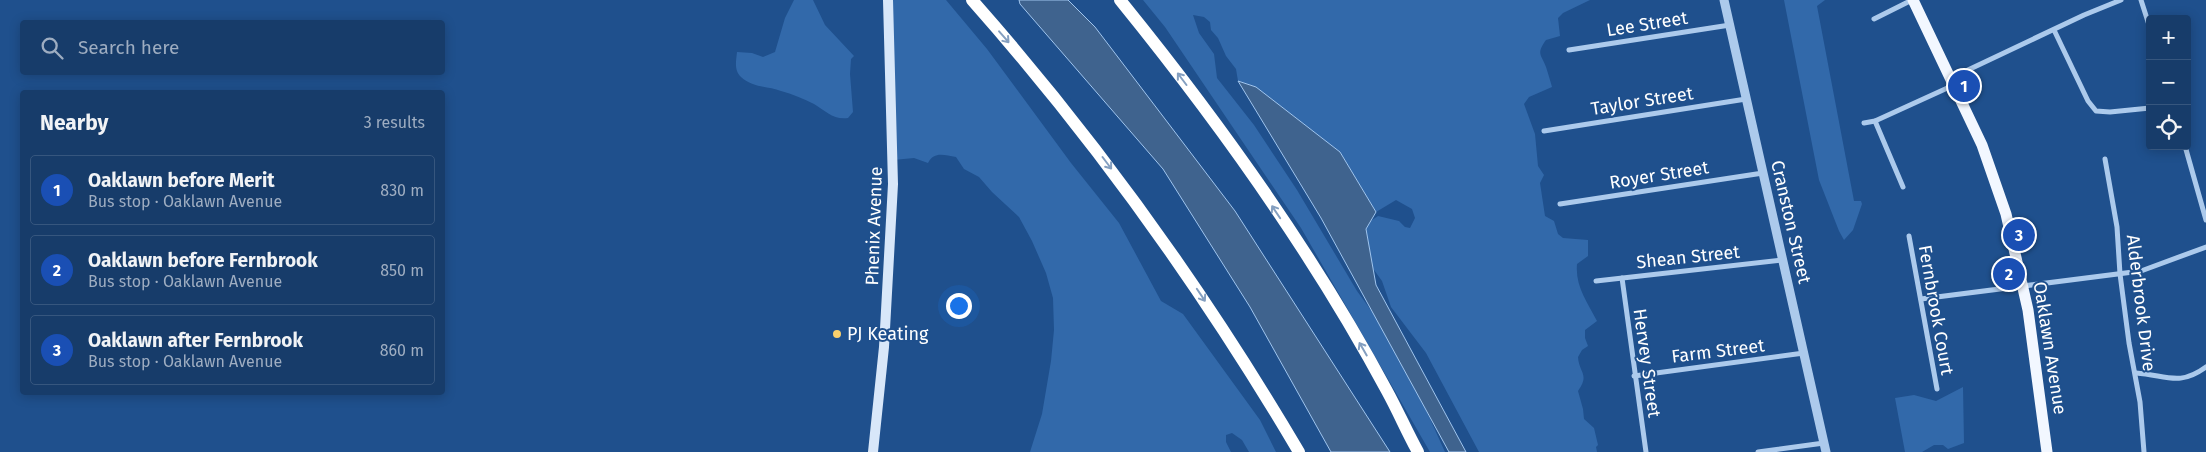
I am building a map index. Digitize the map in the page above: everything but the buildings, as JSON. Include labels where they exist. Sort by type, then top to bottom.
[{"type":"highway","points":[[972,0],[1064,108],[1137,204],[1211,310],[1299,452]]},
{"type":"highway","points":[[1120,0],[1205,109],[1325,286],[1387,392],[1418,452]]},
{"type":"highway","points":[[1387,392],[1427,452]]},
{"type":"highway","points":[[1270,404],[1292,452]]},
{"type":"main road","name":"Phenix Avenue","points":[[873,452],[884,347],[893,184],[888,0]]},
{"type":"main road","name":"Oaklawn Avenue","points":[[1913,0],[1982,145],[1997,186],[2014,244],[2023,286],[2035,350],[2047,452]]},
{"type":"street","name":"Cranston Street","points":[[1724,0],[1825,447]]},
{"type":"street","points":[[1874,19],[1913,0]]},
{"type":"street","points":[[1864,123],[1875,121],[2084,15],[2122,0]]},
{"type":"street","points":[[2141,0],[2146,16]]},
{"type":"street","name":"Lee Street","points":[[1569,50],[1730,25]]},
{"type":"street","points":[[2054,30],[2088,101],[2096,111],[2110,112],[2146,108]]},
{"type":"street","name":"Taylor Street","points":[[1544,131],[1746,99]]},
{"type":"street","points":[[1875,121],[1903,187]]},
{"type":"street","points":[[2186,150],[2206,220]]},
{"type":"street","name":"Alderbrook Drive","points":[[2105,159],[2118,234],[2120,274],[2129,343],[2136,373],[2144,452]]},
{"type":"street","name":"Royer Street","points":[[1560,204],[1763,173]]},
{"type":"street","name":"Fernbrook Court","points":[[1909,236],[1937,389]]},
{"type":"street","points":[[1921,299],[2141,271],[2206,247]]},
{"type":"street","name":"Shean Street","points":[[1596,281],[1783,260]]},
{"type":"street","name":"Hervey Street","points":[[1622,278],[1634,376],[1646,452]]},
{"type":"street","name":"Farm Street","points":[[1634,376],[1805,353]]},
{"type":"street","points":[[2136,373],[2182,379],[2194,375],[2206,367]]},
{"type":"street","points":[[1758,452],[1825,447]]},
{"type":"shaded area","points":[[794,0],[813,0],[825,25],[854,56],[851,59],[850,74],[853,112],[848,118],[838,118],[802,98],[750,83],[737,72],[737,52],[752,53],[763,57],[775,52],[785,18]]},
{"type":"shaded area","points":[[889,0],[946,0],[987,49],[1071,163],[1119,223],[1161,301],[1183,314],[1260,420],[1276,452],[1249,452],[1242,440],[1232,433],[1226,435],[1226,442],[1231,452],[1030,452],[1042,414],[1054,330],[1053,298],[1046,273],[1019,217],[979,177],[964,169],[956,157],[936,155],[928,163],[914,158],[893,160]]},
{"type":"shaded area","points":[[1019,0],[1068,0],[1095,27],[1235,211],[1390,452],[1331,452],[1250,307],[1163,169],[1020,4]]},
{"type":"shaded area","points":[[1143,0],[1590,0],[1563,13],[1558,18],[1560,36],[1546,40],[1540,51],[1552,87],[1529,97],[1524,104],[1535,134],[1538,166],[1544,175],[1540,183],[1545,216],[1554,221],[1558,234],[1563,238],[1588,240],[1588,256],[1577,264],[1577,272],[1582,294],[1597,321],[1585,330],[1588,346],[1582,350],[1578,357],[1584,377],[1578,391],[1584,419],[1594,428],[1598,445],[1596,447],[1597,452],[1479,452],[1426,353],[1391,307],[1382,281],[1356,245],[1369,222],[1378,216],[1399,221],[1405,227],[1410,228],[1415,218],[1412,209],[1396,200],[1376,212],[1340,152],[1252,86],[1238,81],[1236,69],[1226,56],[1218,38],[1211,30],[1210,22],[1204,17],[1193,15],[1199,33],[1214,54],[1217,78],[1254,125],[1297,190],[1357,291],[1397,346],[1445,452],[1430,452],[1301,228],[1165,27]]},
{"type":"shaded area","points":[[1784,0],[1825,0],[1817,6],[1854,201],[1861,201],[1862,204],[1853,230],[1844,240],[1819,180]]},
{"type":"shaded area","points":[[1238,81],[1256,87],[1340,152],[1376,212],[1366,229],[1376,285],[1466,452],[1449,452],[1321,218]]},
{"type":"shaded area","points":[[1963,387],[1964,443],[1948,449],[1943,445],[1934,445],[1922,452],[1905,452],[1895,398],[1914,395],[1936,401]]},
{"type":"place","name":"Oaklawn before Merit","points":[[1964,86]]},
{"type":"place","name":"Oaklawn after Fernbrook","points":[[2019,235]]},
{"type":"place","name":"Oaklawn before Fernbrook","points":[[2009,274]]},
{"type":"place","name":"PJ Keating","points":[[837,334]]}]
